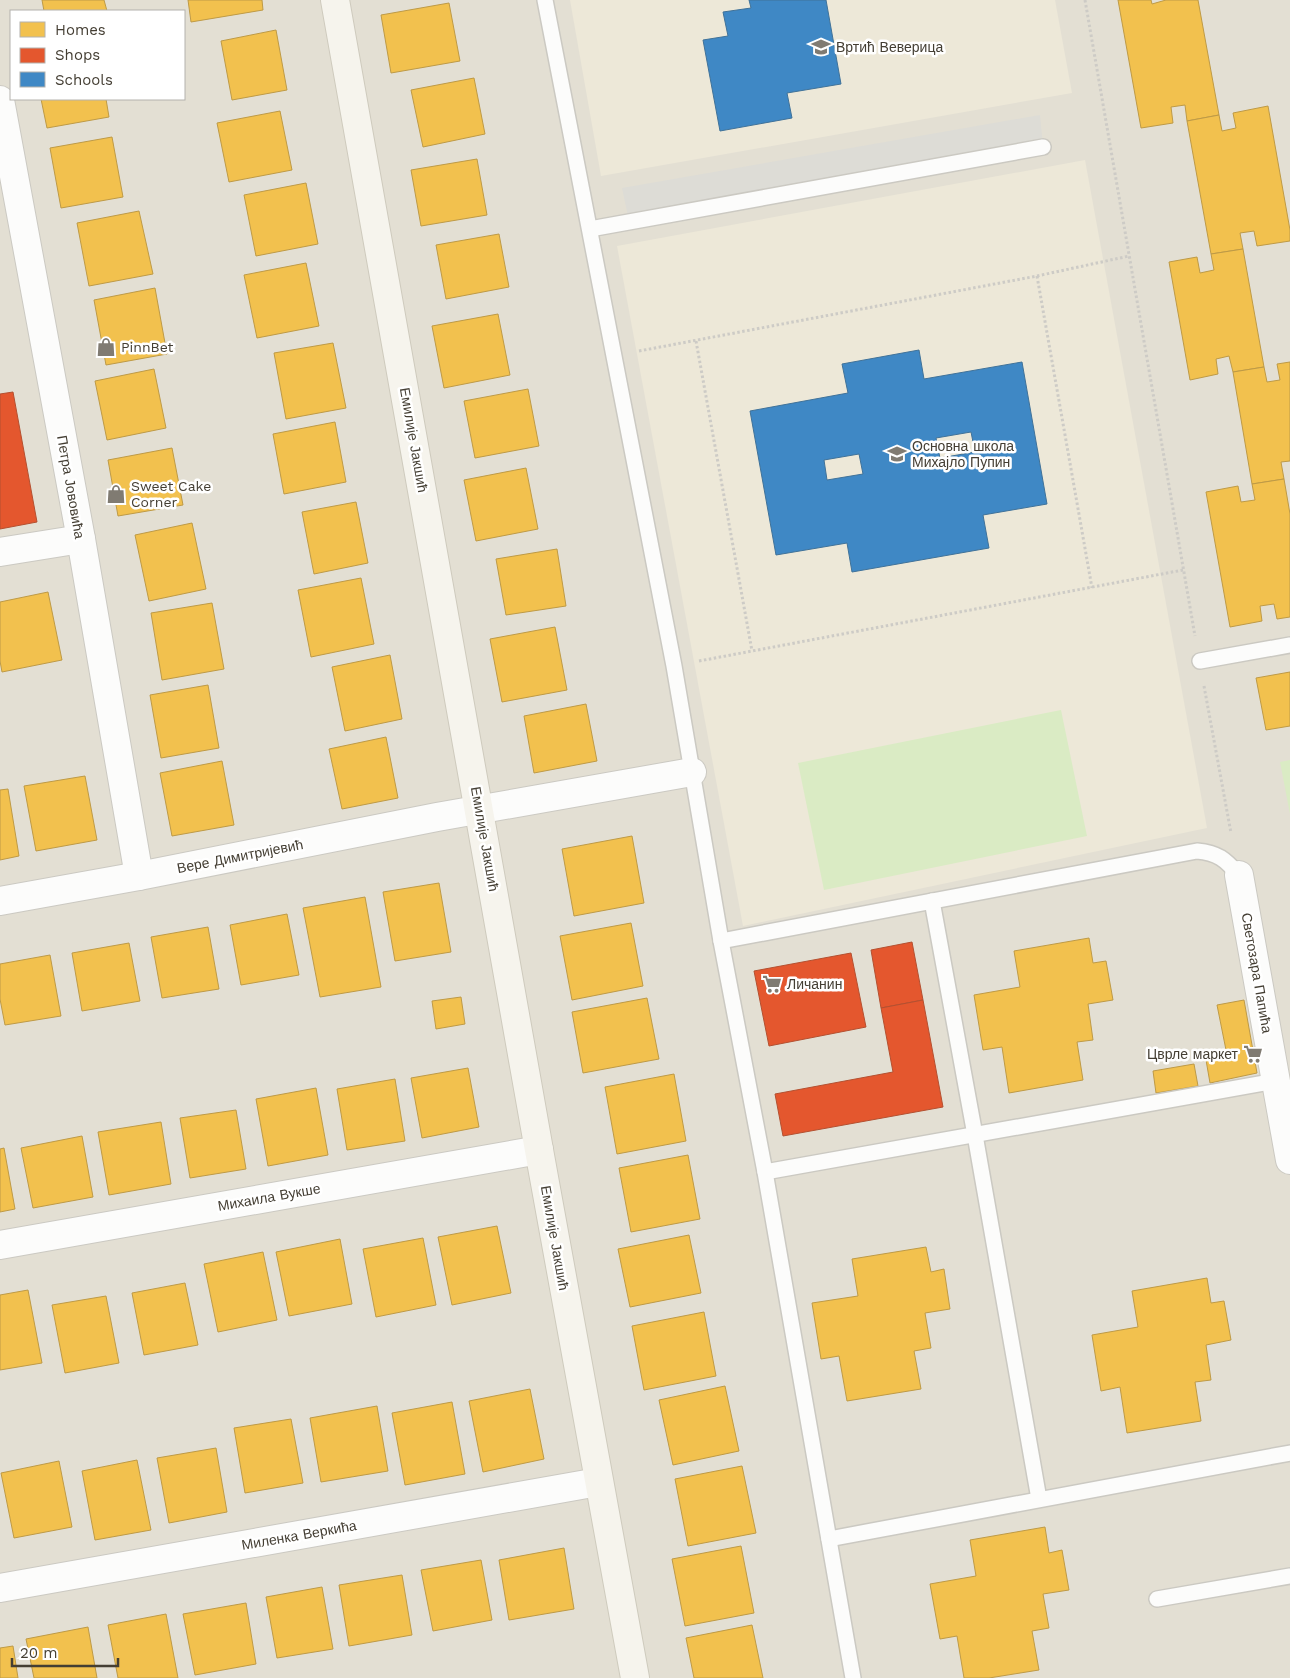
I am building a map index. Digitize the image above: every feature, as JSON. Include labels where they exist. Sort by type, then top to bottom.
[{"type":"street","name":"Емилије Јакшић","points":[[336,0],[598,1482],[635,1678]]},
{"type":"street","name":"Петра Јововића","points":[[0,100],[10,211],[81,539],[139,876]]},
{"type":"street","points":[[0,552],[81,539]]},
{"type":"street","name":"Вере Димитријевић","points":[[0,901],[139,876],[480,809],[692,772]]},
{"type":"street","name":"Светозара Папића","points":[[1239,875],[1290,1160]]},
{"type":"street","name":"Михаила Вукше","points":[[0,1245],[539,1150]]},
{"type":"street","name":"Миленка Веркића","points":[[0,1588],[598,1482]]},
{"type":"lane","points":[[545,0],[674,666],[721,941],[765,1172],[853,1678]]},
{"type":"lane","points":[[590,229],[1043,147]]},
{"type":"lane","points":[[1200,661],[1290,645]]},
{"type":"lane","points":[[721,941],[1197,851],[1214,853],[1220,856],[1239,875]]},
{"type":"lane","points":[[932,901],[1039,1499]]},
{"type":"lane","points":[[765,1172],[1276,1081]]},
{"type":"lane","points":[[828,1539],[1290,1453]]},
{"type":"lane","points":[[1157,1599],[1290,1576]]},
{"type":"path","points":[[1085,0],[1183,570],[1239,875]]},
{"type":"path","points":[[614,356],[1036,276],[1129,256]]},
{"type":"path","points":[[1036,276],[1092,588]]},
{"type":"path","points":[[696,341],[752,651]]},
{"type":"path","points":[[674,666],[1183,570]]},
{"type":"shaded area","points":[[0,0],[1290,0],[1290,1678],[0,1678]]},
{"type":"shaded area","name":"Вртић Веверица","points":[[570,0],[1055,0],[1072,93],[601,176]]},
{"type":"shaded area","points":[[1040,115],[1043,147],[629,221],[622,188]]},
{"type":"shaded area","name":"Основна школа Михајло Пупин","points":[[1085,160],[1207,828],[743,926],[617,246]]},
{"type":"green space","points":[[1061,710],[1087,836],[824,890],[798,763]]},
{"type":"green space","points":[[1290,760],[1290,814],[1280,762]]},
{"type":"building: Homes","points":[[42,0],[104,0],[107,10],[44,10]]},
{"type":"building: Homes","points":[[188,0],[262,0],[263,10],[191,22]]},
{"type":"building: Homes","points":[[1118,0],[1151,0],[1152,4],[1166,0],[1198,0],[1219,115],[1187,121],[1185,105],[1171,107],[1173,123],[1141,128]]},
{"type":"building: Homes","points":[[449,3],[460,61],[391,73],[381,15]]},
{"type":"building: Homes","points":[[276,30],[287,90],[232,100],[221,41]]},
{"type":"building: Homes","points":[[474,78],[485,134],[423,147],[411,90]]},
{"type":"building: Homes","points":[[41,100],[106,100],[109,117],[47,128]]},
{"type":"building: Homes","points":[[1268,106],[1290,230],[1290,241],[1257,246],[1254,231],[1240,233],[1243,249],[1211,254],[1187,121],[1219,115],[1222,131],[1236,128],[1233,113]]},
{"type":"building: Homes","points":[[280,111],[292,170],[229,182],[217,123]]},
{"type":"building: Homes","points":[[112,137],[123,197],[61,208],[50,148]]},
{"type":"building: Homes","points":[[477,159],[487,215],[421,226],[411,170]]},
{"type":"building: Homes","points":[[306,183],[318,244],[256,256],[244,195]]},
{"type":"building: Homes","points":[[139,211],[153,274],[89,286],[77,223]]},
{"type":"building: Homes","points":[[499,234],[509,287],[446,299],[436,245]]},
{"type":"building: Homes","points":[[1243,249],[1264,367],[1233,372],[1229,356],[1216,359],[1218,374],[1190,380],[1169,262],[1197,257],[1200,273],[1214,270],[1211,254]]},
{"type":"building: Homes","points":[[306,263],[319,326],[257,338],[244,275]]},
{"type":"building: Homes","points":[[155,288],[167,354],[106,365],[94,300]]},
{"type":"building: Homes","points":[[498,314],[510,375],[444,388],[432,326]]},
{"type":"building: Homes","points":[[333,343],[346,408],[286,419],[274,353]]},
{"type":"building: Homes","points":[[1290,362],[1290,461],[1281,462],[1284,479],[1252,484],[1233,372],[1264,367],[1267,382],[1280,380],[1277,364]]},
{"type":"building: Homes","points":[[154,369],[166,428],[107,440],[95,381]]},
{"type":"building: Homes","points":[[528,389],[539,446],[475,458],[464,401]]},
{"type":"building: Homes","points":[[335,422],[346,482],[284,494],[273,434]]},
{"type":"building: Homes","points":[[172,448],[183,505],[118,516],[108,460]]},
{"type":"building: Homes","points":[[526,468],[538,529],[476,541],[464,480]]},
{"type":"building: Homes","points":[[1284,479],[1290,514],[1290,617],[1277,619],[1274,604],[1260,606],[1262,621],[1230,627],[1206,492],[1238,486],[1241,502],[1255,500],[1252,484]]},
{"type":"building: Homes","points":[[356,502],[368,563],[314,574],[302,512]]},
{"type":"building: Homes","points":[[192,523],[206,589],[149,601],[135,535]]},
{"type":"building: Homes","points":[[557,549],[566,606],[506,615],[496,559]]},
{"type":"building: Homes","points":[[361,578],[374,644],[311,657],[298,590]]},
{"type":"building: Homes","points":[[48,592],[62,660],[2,672],[0,661],[0,602]]},
{"type":"building: Homes","points":[[212,603],[224,669],[162,680],[151,613]]},
{"type":"building: Homes","points":[[555,627],[567,690],[502,702],[490,639]]},
{"type":"building: Homes","points":[[390,655],[402,719],[345,731],[332,667]]},
{"type":"building: Homes","points":[[1290,672],[1290,726],[1266,730],[1256,678]]},
{"type":"building: Homes","points":[[208,685],[219,748],[161,758],[150,695]]},
{"type":"building: Homes","points":[[586,704],[597,761],[534,773],[524,716]]},
{"type":"building: Homes","points":[[386,737],[398,798],[342,809],[329,749]]},
{"type":"building: Homes","points":[[222,761],[234,825],[172,836],[160,773]]},
{"type":"building: Homes","points":[[85,776],[97,840],[36,851],[24,786]]},
{"type":"building: Homes","points":[[8,789],[19,856],[0,860],[0,790]]},
{"type":"building: Homes","points":[[632,836],[644,903],[574,916],[562,849]]},
{"type":"building: Homes","points":[[439,883],[451,952],[395,961],[383,892]]},
{"type":"building: Homes","points":[[365,897],[381,987],[320,997],[303,908]]},
{"type":"building: Homes","points":[[287,914],[299,975],[241,985],[230,925]]},
{"type":"building: Homes","points":[[631,923],[643,986],[572,1000],[560,936]]},
{"type":"building: Homes","points":[[208,927],[219,989],[162,998],[151,937]]},
{"type":"building: Homes","points":[[1089,938],[1093,963],[1106,961],[1113,1000],[1088,1004],[1093,1040],[1077,1042],[1083,1080],[1009,1093],[1002,1047],[983,1050],[974,995],[1020,987],[1014,951]]},
{"type":"building: Homes","points":[[129,943],[140,1001],[82,1011],[72,953]]},
{"type":"building: Homes","points":[[50,955],[61,1016],[5,1025],[0,999],[0,964]]},
{"type":"building: Homes","points":[[461,997],[465,1024],[436,1029],[432,1001]]},
{"type":"building: Homes","points":[[647,998],[659,1059],[583,1073],[572,1012]]},
{"type":"building: Homes","points":[[1244,1000],[1257,1073],[1210,1083],[1206,1060],[1227,1055],[1217,1005]]},
{"type":"building: Homes","points":[[1194,1064],[1198,1086],[1156,1093],[1153,1071]]},
{"type":"building: Homes","points":[[468,1068],[479,1127],[422,1138],[411,1078]]},
{"type":"building: Homes","points":[[674,1074],[686,1141],[617,1154],[605,1087]]},
{"type":"building: Homes","points":[[395,1079],[405,1141],[347,1150],[337,1089]]},
{"type":"building: Homes","points":[[316,1088],[328,1155],[268,1166],[256,1099]]},
{"type":"building: Homes","points":[[236,1110],[246,1169],[190,1178],[180,1118]]},
{"type":"building: Homes","points":[[161,1122],[171,1184],[109,1195],[98,1132]]},
{"type":"building: Homes","points":[[82,1136],[93,1197],[33,1208],[21,1148]]},
{"type":"building: Homes","points":[[4,1148],[15,1209],[0,1212],[0,1149]]},
{"type":"building: Homes","points":[[688,1155],[700,1219],[631,1232],[619,1168]]},
{"type":"building: Homes","points":[[497,1226],[511,1293],[452,1305],[438,1237]]},
{"type":"building: Homes","points":[[689,1235],[701,1293],[630,1307],[618,1249]]},
{"type":"building: Homes","points":[[423,1238],[436,1305],[376,1317],[363,1249]]},
{"type":"building: Homes","points":[[340,1239],[352,1304],[289,1316],[276,1252]]},
{"type":"building: Homes","points":[[926,1247],[931,1272],[944,1269],[950,1309],[925,1313],[931,1348],[914,1351],[921,1389],[847,1401],[839,1356],[821,1359],[812,1303],[858,1296],[852,1259]]},
{"type":"building: Homes","points":[[263,1252],[277,1320],[218,1332],[204,1264]]},
{"type":"building: Homes","points":[[1207,1278],[1211,1303],[1224,1301],[1231,1340],[1206,1345],[1211,1380],[1195,1382],[1201,1421],[1127,1433],[1120,1387],[1101,1391],[1092,1335],[1138,1327],[1132,1291]]},
{"type":"building: Homes","points":[[185,1283],[198,1345],[144,1355],[132,1293]]},
{"type":"building: Homes","points":[[28,1290],[42,1363],[0,1370],[0,1295]]},
{"type":"building: Homes","points":[[106,1296],[119,1363],[65,1373],[52,1305]]},
{"type":"building: Homes","points":[[704,1312],[716,1376],[644,1390],[632,1326]]},
{"type":"building: Homes","points":[[725,1386],[739,1451],[673,1465],[659,1400]]},
{"type":"building: Homes","points":[[530,1389],[544,1459],[483,1472],[469,1401]]},
{"type":"building: Homes","points":[[452,1402],[465,1474],[405,1485],[392,1413]]},
{"type":"building: Homes","points":[[377,1406],[388,1471],[321,1482],[310,1418]]},
{"type":"building: Homes","points":[[291,1419],[303,1483],[245,1493],[234,1428]]},
{"type":"building: Homes","points":[[216,1448],[227,1512],[169,1523],[157,1458]]},
{"type":"building: Homes","points":[[137,1460],[151,1530],[95,1540],[82,1471]]},
{"type":"building: Homes","points":[[59,1461],[72,1527],[14,1538],[1,1473]]},
{"type":"building: Homes","points":[[742,1466],[756,1533],[688,1546],[675,1479]]},
{"type":"building: Homes","points":[[1045,1527],[1049,1553],[1062,1550],[1069,1590],[1043,1594],[1049,1628],[1032,1631],[1039,1670],[989,1678],[964,1678],[957,1636],[940,1639],[930,1584],[976,1576],[970,1540]]},
{"type":"building: Homes","points":[[741,1546],[754,1613],[685,1626],[672,1559]]},
{"type":"building: Homes","points":[[564,1548],[574,1609],[509,1620],[499,1560]]},
{"type":"building: Homes","points":[[481,1560],[492,1620],[433,1631],[421,1570]]},
{"type":"building: Homes","points":[[402,1575],[412,1635],[349,1646],[339,1585]]},
{"type":"building: Homes","points":[[322,1587],[333,1649],[277,1658],[266,1597]]},
{"type":"building: Homes","points":[[246,1603],[256,1664],[195,1675],[183,1614]]},
{"type":"building: Homes","points":[[166,1614],[178,1678],[118,1678],[108,1625]]},
{"type":"building: Homes","points":[[752,1625],[763,1678],[694,1678],[686,1638]]},
{"type":"building: Homes","points":[[88,1627],[97,1678],[34,1678],[26,1639]]},
{"type":"building: Homes","points":[[13,1646],[18,1678],[0,1678],[0,1648]]},
{"type":"building: Shops","points":[[13,392],[37,522],[0,529],[0,394]]},
{"type":"building: Shops","points":[[912,942],[923,1000],[881,1008],[871,950]]},
{"type":"building: Shops","points":[[851,953],[866,1027],[769,1046],[754,971]]},
{"type":"building: Shops","points":[[923,1000],[943,1107],[783,1136],[775,1094],[893,1072],[881,1008]]},
{"type":"building: Schools","points":[[749,0],[826,0],[841,84],[787,93],[792,118],[720,131],[703,40],[728,36],[723,12],[751,8]]},
{"type":"building: Schools","points":[[919,350],[924,379],[1022,362],[1047,504],[983,515],[989,548],[852,572],[847,543],[776,555],[750,411],[848,393],[842,364]],"holes":[[[971,432],[975,452],[940,458],[936,438]],[[859,454],[863,474],[827,480],[824,460]]]},
{"type":"place","name":"Вртић Веверица","points":[[821,47]]},
{"type":"place","name":"PinnBet","points":[[106,347]]},
{"type":"place","name":"Основна школа Михајло Пупин","points":[[897,454]]},
{"type":"place","name":"Sweet Cake Corner","points":[[116,494]]},
{"type":"place","name":"Личанин","points":[[772,984]]},
{"type":"place","name":"Цврле маркет","points":[[1253,1054]]}]
